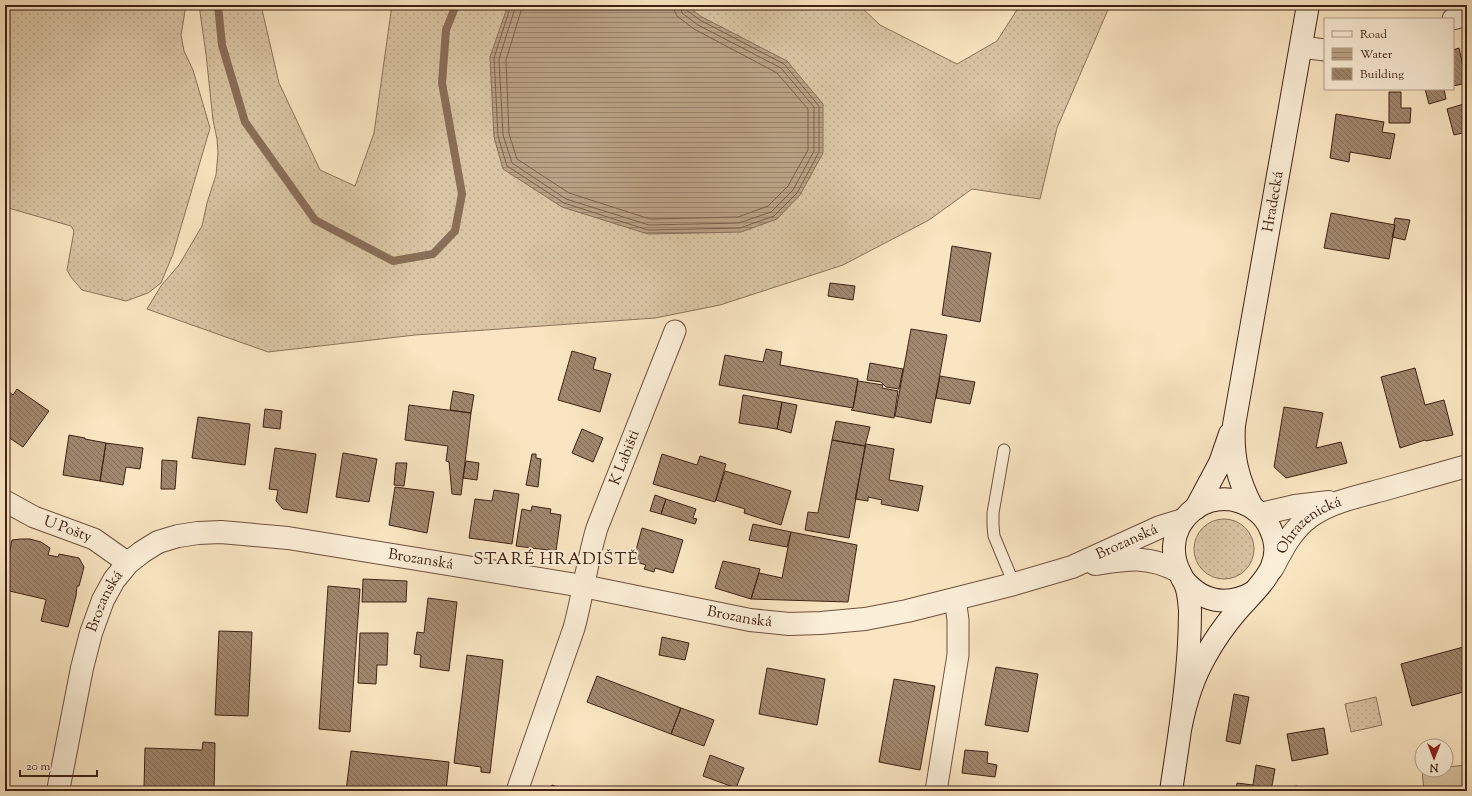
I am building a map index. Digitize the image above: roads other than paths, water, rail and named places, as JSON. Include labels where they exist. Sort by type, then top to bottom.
[{"type":"street","name":"Hradecká","points":[[1257,511],[1240,482],[1234,455],[1233,432],[1308,5]]},
{"type":"street","points":[[1454,19],[1467,15]]},
{"type":"street","points":[[1301,47],[1324,50]]},
{"type":"street","name":"K Labišti","points":[[518,791],[574,628],[590,551],[597,528],[675,331]]},
{"type":"street","name":"Hradecká","points":[[1190,514],[1220,463],[1230,434],[1238,398]]},
{"type":"street","name":"Ohrazenická","points":[[1257,511],[1329,502],[1363,495],[1467,466]]},
{"type":"street","name":"Ohrazenická","points":[[1266,579],[1294,532],[1310,516],[1321,510],[1363,495]]},
{"type":"street","points":[[1171,791],[1186,683],[1190,609],[1188,593],[1180,574],[1174,553],[1175,536],[1190,514],[1212,500],[1237,500],[1257,511],[1268,522],[1275,543],[1276,553],[1274,564],[1266,579],[1224,626],[1206,655],[1189,691],[1180,730]]},
{"type":"street","name":"U Pošty","points":[[5,502],[34,517],[94,539],[128,563]]},
{"type":"street","name":"Brozanská","points":[[1072,567],[1190,514]]},
{"type":"street","name":"Brozanská","points":[[58,791],[82,668],[91,634],[103,600],[114,580],[128,563],[158,542],[184,535],[221,532],[288,538],[583,586],[750,620],[789,624],[865,619],[907,611],[1014,584],[1072,567],[1118,560],[1149,559],[1167,565],[1180,574]]},
{"type":"street","points":[[1180,574],[1189,586],[1197,593],[1216,600],[1226,601],[1236,600],[1246,596],[1255,591],[1266,579]]},
{"type":"street","points":[[936,791],[958,655],[958,620],[955,599]]},
{"type":"lane","points":[[1004,450],[992,526],[994,536],[1014,584]]},
{"type":"water","points":[[508,5],[686,5],[702,17],[787,61],[823,104],[823,153],[800,195],[777,219],[741,232],[648,234],[562,207],[503,169],[494,137],[490,57]]},
{"type":"waterway","points":[[218,5],[222,45],[245,122],[315,220],[393,261],[433,254],[455,231],[462,194],[442,83],[446,30],[456,5]]},
{"type":"district","name":"STARÉ HRADIŠTĚ","points":[[556,560]]}]
